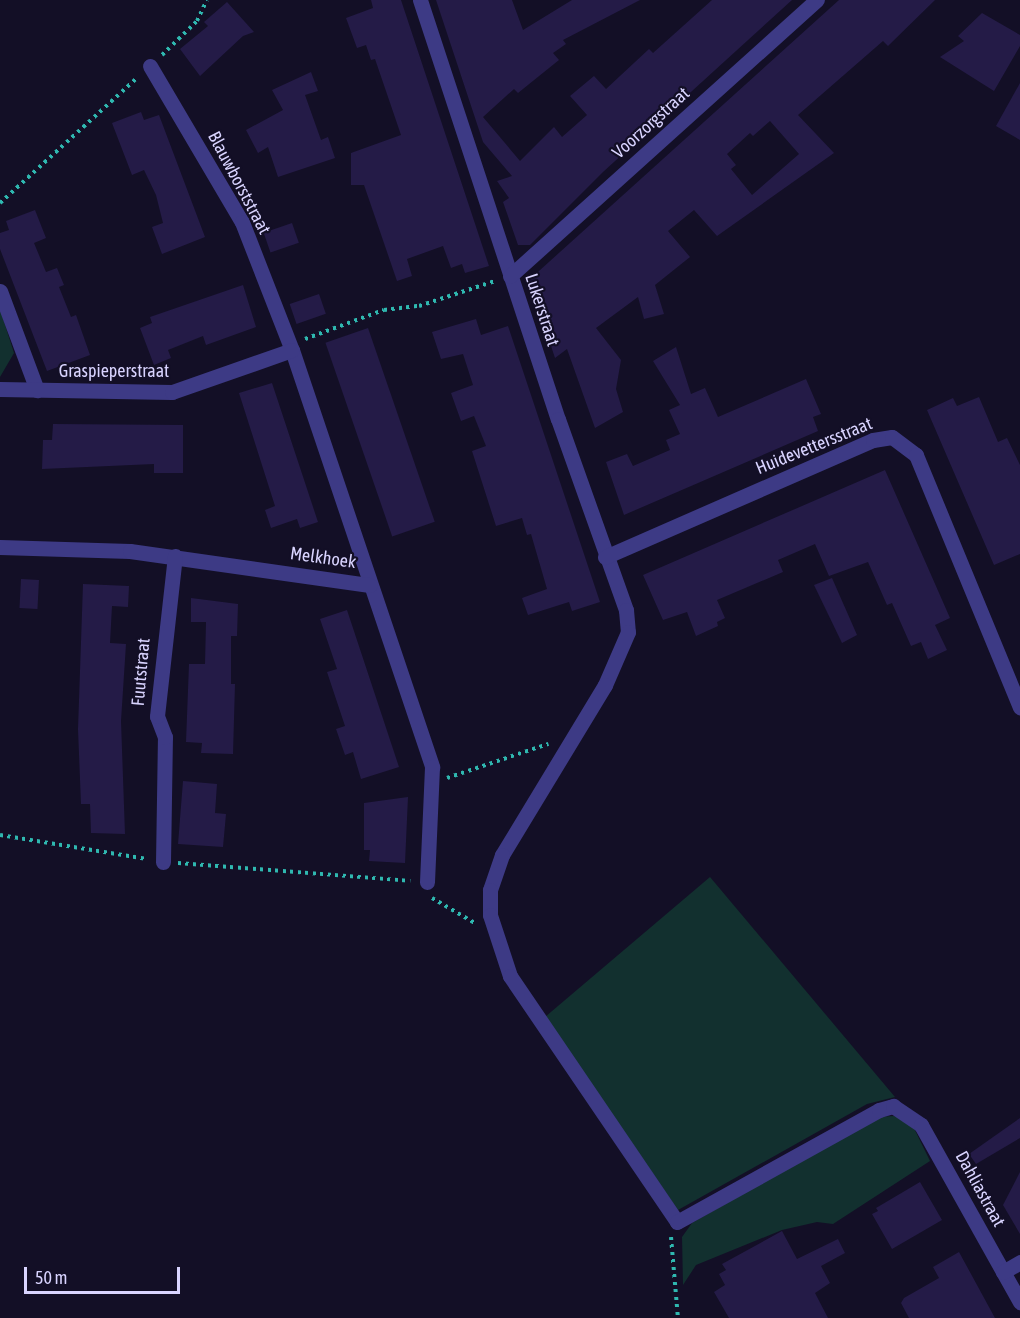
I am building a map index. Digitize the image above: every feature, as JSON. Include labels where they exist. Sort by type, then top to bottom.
[{"type":"street","name":"Lukerstraat","points":[[420,0],[510,276],[605,557],[626,610],[628,632],[605,685],[575,735]]},
{"type":"street","name":"Voorzorgstraat","points":[[510,276],[817,0]]},
{"type":"street","name":"Blauwborststraat","points":[[150,66],[242,222],[292,350],[370,585]]},
{"type":"street","points":[[0,291],[38,390]]},
{"type":"street","name":"Graspieperstraat","points":[[0,389],[172,392],[292,350]]},
{"type":"street","name":"Huidevettersstraat","points":[[605,557],[873,440],[892,437],[916,455],[1020,707]]},
{"type":"street","name":"Melkhoek","points":[[0,547],[130,551],[370,585],[432,767],[427,882]]},
{"type":"street","name":"Fuutstraat","points":[[163,862],[165,737],[157,716],[175,556]]},
{"type":"street","points":[[575,735],[502,855],[490,890],[493,927],[510,976],[677,1222]]},
{"type":"street","name":"Dahliastraat","points":[[677,1222],[879,1110],[893,1106],[921,1125],[1020,1302]]},
{"type":"street","points":[[1003,1272],[1020,1262]]},
{"type":"path","points":[[0,203],[197,21],[207,0]]},
{"type":"path","points":[[292,350],[306,339],[384,310],[419,306],[510,276]]},
{"type":"path","points":[[431,783],[575,735]]},
{"type":"path","points":[[0,835],[163,862],[427,882],[427,893],[435,902],[480,926],[493,927]]},
{"type":"path","points":[[677,1222],[671,1239],[678,1318]]},
{"type":"green space","points":[[0,309],[14,353],[0,377]]},
{"type":"green space","points":[[710,877],[895,1097],[867,1104],[678,1210],[545,1017]]},
{"type":"green space","points":[[894,1116],[911,1122],[930,1161],[833,1224],[817,1222],[782,1230],[696,1265],[683,1285],[682,1237],[692,1223],[878,1117]]},
{"type":"building","points":[[371,0],[401,0],[489,266],[465,273],[462,264],[451,268],[443,246],[407,259],[412,276],[397,281],[364,185],[351,185],[351,153],[401,135],[375,59],[371,60],[366,45],[357,48],[346,18],[373,8]]},
{"type":"building","points":[[436,0],[512,0],[523,30],[572,0],[640,0],[563,40],[566,44],[553,53],[559,60],[518,93],[514,89],[483,117],[520,161],[554,127],[562,137],[587,115],[570,96],[594,76],[606,89],[649,49],[653,53],[712,0],[792,0],[603,172],[530,245],[518,245],[503,202],[509,198],[497,181],[512,176],[483,142]]},
{"type":"building","points":[[839,0],[935,0],[888,46],[883,41],[798,115],[834,153],[717,236],[694,210],[668,231],[690,257],[655,285],[664,314],[644,319],[638,297],[596,328],[621,360],[616,389],[623,412],[595,428],[567,349],[555,358],[529,280]],"holes":[[[770,121],[799,154],[752,195],[731,169],[736,165],[727,154],[750,133],[753,136]]]},
{"type":"building","points":[[227,2],[254,32],[243,36],[200,76],[180,49],[208,26],[204,22]]},
{"type":"building","points":[[982,13],[1020,35],[1020,46],[994,91],[940,57],[964,41],[958,36]]},
{"type":"building","points":[[311,72],[318,91],[305,95],[321,140],[328,137],[335,158],[278,177],[268,147],[258,153],[246,130],[283,110],[272,90]]},
{"type":"building","points":[[1020,83],[1020,140],[996,126]]},
{"type":"building","points":[[141,112],[144,120],[159,115],[205,237],[162,254],[152,227],[163,223],[156,195],[144,170],[132,175],[112,123]]},
{"type":"building","points":[[35,210],[46,238],[34,243],[46,272],[57,268],[64,285],[59,287],[71,317],[76,315],[90,355],[47,371],[0,249],[0,233],[9,230],[6,221]]},
{"type":"building","points":[[292,223],[299,243],[270,253],[264,233]]},
{"type":"building","points":[[243,285],[256,327],[206,345],[203,336],[168,350],[171,358],[154,365],[140,328],[152,323],[150,317]]},
{"type":"building","points":[[319,294],[326,314],[297,324],[290,304]]},
{"type":"building","points":[[476,319],[481,335],[508,326],[600,602],[572,611],[569,602],[528,615],[522,598],[547,589],[531,534],[527,535],[522,518],[496,526],[472,451],[486,446],[474,416],[461,421],[451,393],[473,385],[463,354],[441,359],[432,332]]},
{"type":"building","points":[[368,328],[435,522],[392,536],[325,343]]},
{"type":"building","points":[[676,347],[691,394],[705,388],[718,417],[806,379],[821,414],[813,417],[818,431],[624,515],[606,462],[627,454],[633,466],[670,450],[666,440],[680,434],[669,410],[680,405],[653,361]]},
{"type":"building","points":[[272,383],[318,522],[300,528],[297,519],[271,528],[265,510],[275,506],[239,393]]},
{"type":"building","points":[[979,397],[998,442],[1007,438],[1020,465],[1020,554],[994,565],[927,410],[953,398],[957,406]]},
{"type":"building","points":[[53,424],[183,425],[183,473],[154,473],[154,464],[42,469],[43,440],[52,440]]},
{"type":"building","points":[[885,470],[950,618],[935,625],[947,650],[928,659],[921,642],[911,646],[892,603],[887,605],[868,562],[829,576],[815,544],[778,560],[783,572],[717,600],[725,618],[717,622],[718,626],[696,636],[687,612],[663,620],[643,575]]},
{"type":"building","points":[[832,578],[857,635],[842,643],[814,585]]},
{"type":"building","points":[[21,579],[39,580],[37,609],[19,608]]},
{"type":"building","points":[[83,584],[129,586],[128,607],[112,606],[110,643],[126,644],[121,721],[125,834],[91,833],[90,804],[81,804],[78,729]]},
{"type":"building","points":[[191,598],[238,604],[237,636],[231,636],[231,684],[235,684],[233,754],[201,753],[202,743],[186,742],[189,664],[205,664],[206,622],[191,622]]},
{"type":"building","points":[[347,610],[399,767],[361,779],[353,752],[345,755],[336,729],[345,726],[327,672],[337,669],[320,619]]},
{"type":"building","points":[[183,781],[217,784],[215,813],[226,814],[223,847],[178,844]]},
{"type":"building","points":[[408,797],[405,863],[369,861],[370,850],[364,850],[364,803]]},
{"type":"building","points":[[1020,1118],[1020,1138],[976,1164],[969,1154]]},
{"type":"building","points":[[1020,1172],[1020,1234],[1003,1205]]},
{"type":"building","points":[[920,1182],[942,1220],[892,1249],[872,1214],[878,1211],[876,1208]]},
{"type":"building","points":[[782,1231],[797,1259],[838,1239],[845,1253],[821,1266],[830,1283],[815,1293],[828,1318],[729,1318],[714,1292],[725,1285],[719,1274],[726,1270],[722,1264]]},
{"type":"building","points":[[959,1252],[995,1318],[909,1318],[901,1303],[904,1298],[939,1278],[933,1267]]}]
